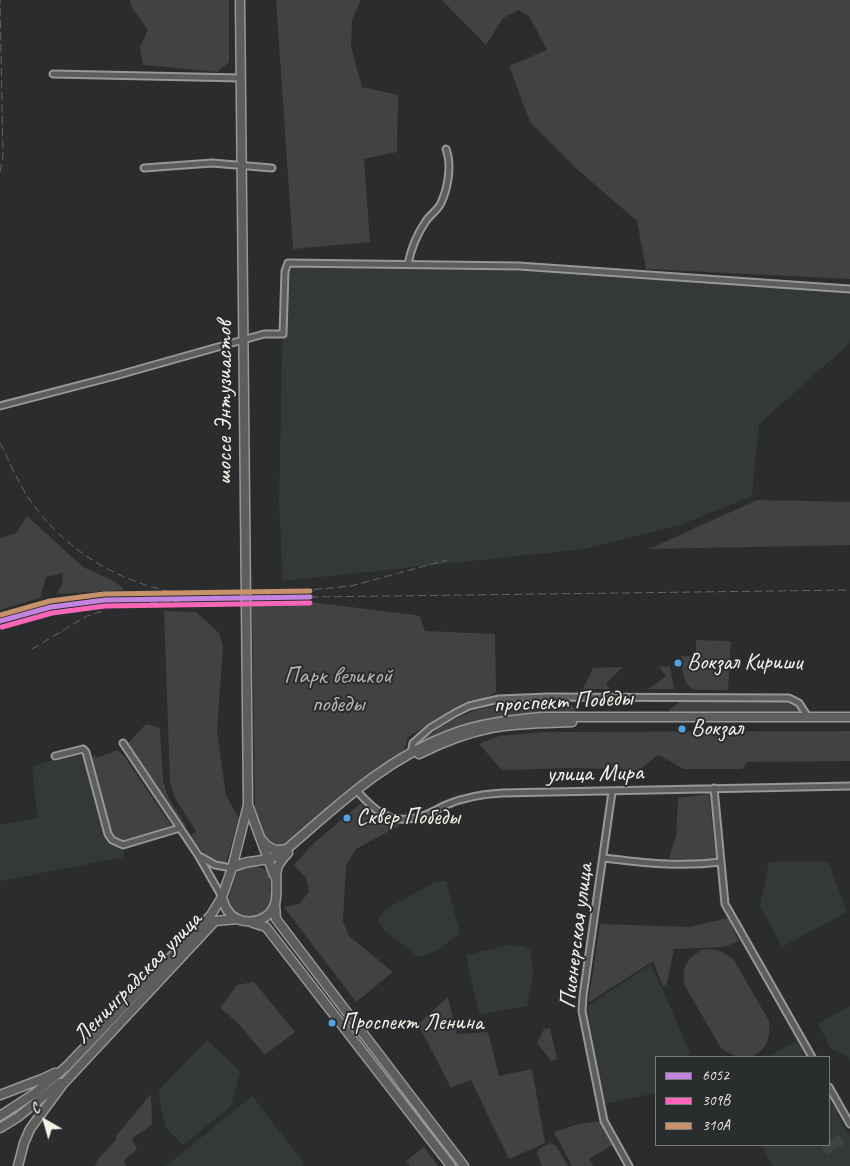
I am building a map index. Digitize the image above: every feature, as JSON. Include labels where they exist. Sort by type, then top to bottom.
[{"type":"main road","name":"шоссе Энтузиастов","points":[[240,0],[248,805]]},
{"type":"main road","name":"проспект Победы","points":[[288,850],[378,774],[411,753],[458,732],[481,725],[517,719],[660,716],[850,717]]},
{"type":"main road","name":"проспект Победы","points":[[358,791],[389,771],[437,745],[500,727],[575,722],[850,721]]},
{"type":"main road","points":[[248,805],[274,875],[276,886]]},
{"type":"main road","points":[[248,805],[232,868],[222,897],[227,909],[232,916],[238,919],[266,927],[451,1166]]},
{"type":"main road","points":[[260,838],[271,849],[277,851],[288,850]]},
{"type":"main road","points":[[232,868],[245,861],[268,860],[288,850]]},
{"type":"main road","points":[[288,850],[277,870],[276,919],[464,1166]]},
{"type":"main road","points":[[258,861],[266,866],[274,875]]},
{"type":"main road","name":"Ленинградская улица","points":[[66,1067],[211,915],[222,897]]},
{"type":"main road","points":[[252,922],[265,917],[275,904]]},
{"type":"main road","name":"Ленинградская улица","points":[[71,1074],[215,921],[238,919]]},
{"type":"main road","points":[[0,1095],[42,1079],[66,1067]]},
{"type":"main road","points":[[0,1116],[36,1093],[66,1067]]},
{"type":"main road","points":[[0,1128],[18,1117],[71,1074]]},
{"type":"main road","points":[[18,1166],[30,1129],[71,1074]]},
{"type":"street","points":[[53,74],[241,78]]},
{"type":"street","points":[[408,264],[411,250],[426,221],[441,203],[448,180],[449,157],[446,149]]},
{"type":"street","points":[[144,168],[212,163],[272,168]]},
{"type":"street","points":[[0,406],[264,334],[283,334],[284,278],[288,263],[519,266],[850,289]]},
{"type":"street","points":[[411,753],[412,743],[430,728],[469,706],[499,699],[566,697],[789,698],[799,704],[808,717]]},
{"type":"street","points":[[123,743],[198,855],[222,897]]},
{"type":"street","points":[[55,756],[83,749],[86,752],[108,834],[117,844],[123,845],[180,828]]},
{"type":"street","name":"улица Мира","points":[[358,791],[377,811],[388,816],[407,820],[427,815],[447,804],[476,795],[502,793],[850,786]]},
{"type":"street","points":[[714,788],[725,904],[811,1056]]},
{"type":"street","name":"Пионерская улица","points":[[612,792],[582,1011],[604,1121],[629,1166]]},
{"type":"street","points":[[198,855],[214,865],[232,868]]},
{"type":"street","points":[[603,858],[660,864],[693,865],[721,862]]},
{"type":"street","points":[[830,1089],[850,1124]]},
{"type":"shaded area","points":[[284,260],[850,285],[850,343],[759,424],[752,496],[680,525],[584,549],[283,581],[279,504]]},
{"type":"shaded area","points":[[80,751],[85,754],[88,763],[108,844],[123,848],[124,857],[0,881],[0,825],[38,818],[32,767]]},
{"type":"shaded area","points":[[828,861],[847,912],[782,947],[760,906],[769,862]]},
{"type":"shaded area","points":[[446,881],[460,933],[437,951],[418,957],[385,931],[378,920],[386,909],[435,882]]},
{"type":"shaded area","points":[[507,945],[525,947],[531,951],[533,975],[527,1006],[479,1015],[466,955]]},
{"type":"shaded area","points":[[651,964],[690,1052],[687,1056],[655,1056],[655,1093],[604,1104],[587,1006]]},
{"type":"shaded area","points":[[850,1006],[850,1061],[848,1057],[830,1048],[818,1023]]},
{"type":"shaded area","points":[[207,1040],[240,1071],[231,1106],[183,1145],[165,1127],[158,1091]]},
{"type":"shaded area","points":[[797,1041],[805,1056],[769,1056]]},
{"type":"shaded area","points":[[252,1096],[304,1163],[302,1166],[166,1166]]},
{"type":"shaded area","points":[[830,1100],[850,1137],[850,1166],[773,1166],[762,1146],[830,1146]]},
{"type":"green space","points":[[130,0],[229,0],[229,62],[217,72],[143,65],[140,47],[148,30],[132,8]]},
{"type":"green space","points":[[276,0],[361,0],[352,20],[351,47],[362,87],[398,95],[397,152],[364,159],[370,242],[293,249]]},
{"type":"green space","points":[[442,0],[850,0],[850,279],[646,269],[637,221],[578,170],[530,122],[509,66],[547,50],[529,16],[519,10],[503,18],[486,45]]},
{"type":"green space","points":[[757,500],[850,502],[850,545],[649,549]]},
{"type":"green space","points":[[27,516],[83,567],[114,581],[125,590],[56,594],[62,584],[63,573],[46,577],[40,598],[0,610],[0,538],[16,533]]},
{"type":"green space","name":"Парк великой победы","points":[[252,601],[302,601],[415,615],[420,617],[425,631],[495,634],[496,692],[488,697],[461,705],[408,737],[404,752],[399,757],[314,820],[300,836],[286,846],[272,846],[263,833],[255,808]]},
{"type":"green space","points":[[164,611],[196,612],[219,633],[223,647],[217,730],[226,796],[239,818],[226,863],[209,857],[201,851],[191,836],[196,831],[176,800],[170,783]]},
{"type":"green space","points":[[696,640],[731,641],[728,690],[695,690],[685,681],[681,656],[696,656]]},
{"type":"green space","points":[[670,666],[674,689],[648,689],[666,676],[659,667]]},
{"type":"green space","points":[[623,667],[606,683],[610,689],[583,689],[593,668]]},
{"type":"green space","points":[[681,701],[790,701],[799,710],[799,714],[670,715],[669,710]]},
{"type":"green space","points":[[570,703],[575,709],[574,716],[546,715],[417,746],[423,739],[451,721],[474,711],[497,706],[521,704]]},
{"type":"green space","points":[[146,724],[160,728],[163,781],[169,799],[187,827],[183,826],[128,743]]},
{"type":"green space","points":[[850,731],[850,761],[747,762],[742,769],[684,769],[658,755],[639,770],[572,768],[502,770],[479,744],[499,736],[544,732]]},
{"type":"green space","points":[[117,750],[124,756],[170,826],[122,841],[116,840],[110,832],[92,761],[94,754],[97,758]]},
{"type":"green space","points":[[709,794],[716,858],[695,861],[669,858],[676,836],[678,798]]},
{"type":"green space","points":[[361,803],[372,816],[400,825],[356,849],[346,866],[343,921],[349,936],[393,972],[356,1002],[284,907],[299,904],[309,892],[306,878],[294,865],[315,842]]},
{"type":"green space","points":[[250,865],[267,871],[270,879],[270,902],[266,910],[261,914],[243,916],[233,911],[229,904],[229,899],[237,873],[242,868]]},
{"type":"green space","points":[[728,918],[739,941],[724,947],[674,949],[667,984],[663,986],[653,961],[588,1003],[600,924],[688,927]]},
{"type":"green space","points":[[705,949],[713,950],[727,955],[734,960],[769,1021],[767,1042],[756,1054],[751,1056],[737,1056],[721,1048],[685,986],[684,974],[687,963]]},
{"type":"green space","points":[[254,982],[295,1032],[265,1055],[238,1023],[220,1008],[237,985]]},
{"type":"green space","points":[[448,997],[457,1034],[488,1032],[499,1076],[532,1069],[545,1143],[509,1159],[471,1080],[451,1088],[418,1024]]},
{"type":"green space","points":[[550,1028],[557,1059],[551,1061],[537,1043],[544,1029]]},
{"type":"green space","points":[[151,1094],[152,1125],[132,1138],[137,1150],[124,1160],[126,1166],[95,1166],[98,1159],[116,1140],[116,1136]]},
{"type":"green space","points":[[599,1121],[612,1145],[589,1159],[593,1166],[572,1166],[554,1132],[575,1125]]},
{"type":"green space","points":[[839,1134],[844,1144],[826,1155],[822,1146],[830,1146],[830,1139]]},
{"type":"green space","points":[[550,1143],[556,1146],[568,1166],[542,1166],[537,1153],[539,1149]]},
{"type":"green space","points":[[424,1147],[438,1166],[410,1166],[406,1161]]},
{"type":"railway","points":[[0,0],[3,156],[0,172]]},
{"type":"railway","points":[[0,443],[30,500],[48,523],[77,550],[112,571],[149,586],[174,592],[218,595]]},
{"type":"railway","points":[[266,594],[351,586],[447,560]]},
{"type":"railway","points":[[310,597],[850,590]]},
{"type":"railway","points":[[129,595],[154,596]]},
{"type":"railway","points":[[54,613],[107,605],[203,600]]},
{"type":"railway","points":[[32,649],[87,616],[106,610]]},
{"type":"transit line","name":"310А","points":[[0,615],[50,601],[104,594],[310,591]]},
{"type":"transit line","name":"6052","points":[[0,621],[51,607],[105,600],[310,597]]},
{"type":"transit line","name":"309В","points":[[2,627],[52,613],[105,606],[310,603]]},
{"type":"place","name":"Вокзал Кириши","points":[[678,663]]},
{"type":"place","name":"Вокзал","points":[[682,729]]},
{"type":"place","name":"Сквер Победы","points":[[347,818]]},
{"type":"place","name":"Проспект Ленина","points":[[332,1023]]}]
